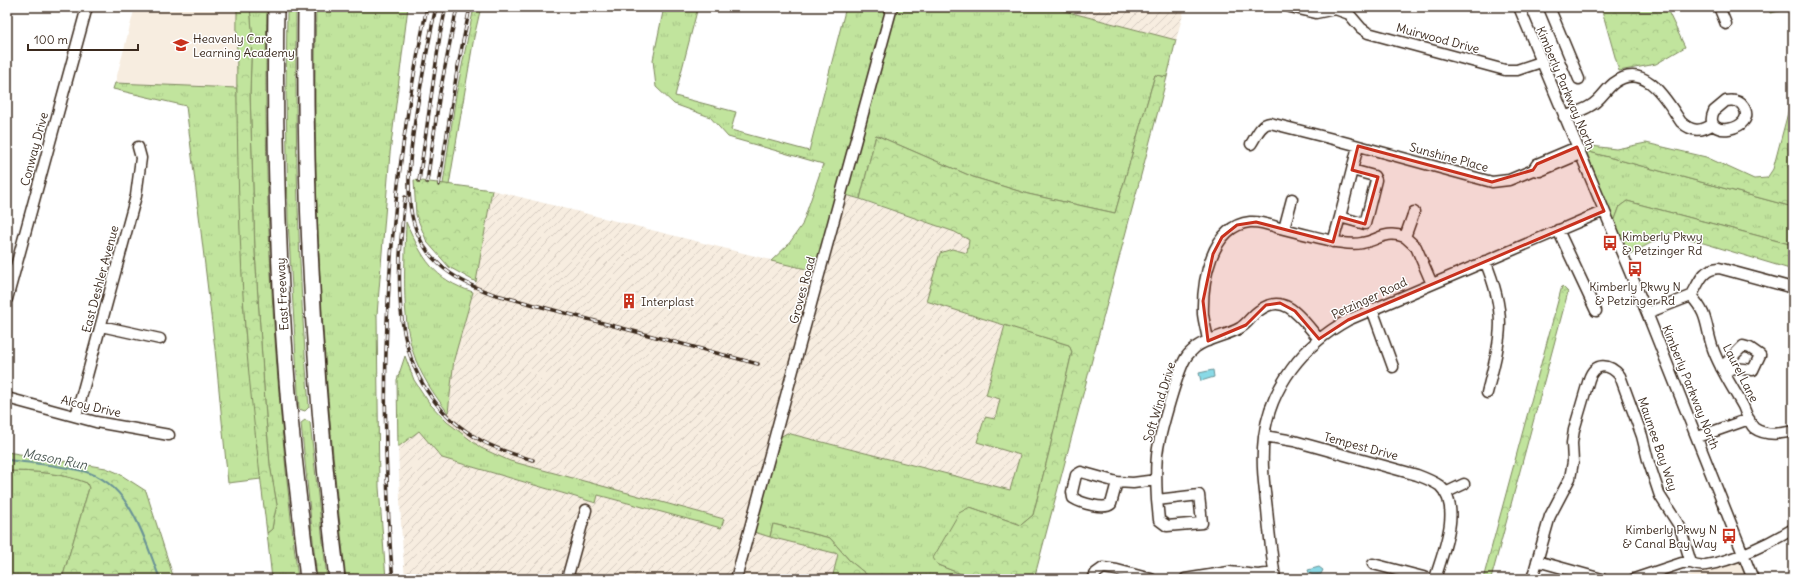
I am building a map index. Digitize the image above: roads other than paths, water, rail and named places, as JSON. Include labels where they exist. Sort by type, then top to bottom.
[{"type":"highway","name":"East Freeway","points":[[276,7],[277,184],[284,340],[292,432],[308,579]]},
{"type":"highway","points":[[306,7],[305,98],[310,273],[319,413],[337,579]]},
{"type":"street","name":"Conway Drive","points":[[7,299],[87,7]]},
{"type":"street","name":"Groves Road","points":[[736,579],[892,7]]},
{"type":"street","name":"Muirwood Drive","points":[[1290,7],[1316,14],[1334,8],[1349,14],[1361,28],[1368,33],[1505,70],[1517,70],[1541,62]]},
{"type":"street","name":"Kimberly Parkway North","points":[[1519,7],[1698,437],[1753,579]]},
{"type":"street","points":[[1549,7],[1579,79]]},
{"type":"street","points":[[1719,7],[1726,24]]},
{"type":"street","points":[[1564,117],[1590,107],[1621,79],[1634,77],[1649,81],[1656,87],[1681,122],[1687,127],[1693,130],[1701,130],[1714,124]]},
{"type":"street","name":"Sunshine Place","points":[[1251,144],[1261,127],[1266,123],[1270,123],[1492,182],[1509,180],[1533,170],[1540,171],[1578,151]]},
{"type":"street","points":[[1333,242],[1358,146]]},
{"type":"street","name":"East Deshler Avenue","points":[[76,416],[136,196],[141,158],[138,147]]},
{"type":"street","points":[[1340,217],[1365,224],[1376,182],[1374,176],[1352,170]]},
{"type":"street","points":[[1284,229],[1292,199]]},
{"type":"street","name":"Petzinger Road","points":[[1274,576],[1263,472],[1264,436],[1270,409],[1277,392],[1302,354],[1319,338],[1335,327],[1372,309],[1604,210]]},
{"type":"street","points":[[1405,237],[1414,212]]},
{"type":"street","points":[[1208,341],[1204,316],[1204,295],[1213,254],[1222,237],[1237,225],[1256,222],[1333,242],[1362,243],[1385,234],[1399,235],[1405,237],[1416,247],[1432,284]]},
{"type":"street","points":[[1558,230],[1596,312]]},
{"type":"street","points":[[1485,261],[1497,293],[1501,313],[1499,344],[1487,393]]},
{"type":"street","points":[[1647,313],[1691,296],[1702,275],[1714,268],[1719,268],[1793,288]]},
{"type":"street","name":"Laurel Lane","points":[[1691,296],[1700,306],[1706,318],[1713,349],[1722,370],[1754,428],[1769,434],[1793,431]]},
{"type":"street","name":"Soft Wind Drive","points":[[1157,500],[1199,496],[1202,523],[1167,526],[1162,524],[1159,520],[1157,500],[1156,480],[1158,448],[1177,381],[1186,356],[1196,347],[1208,341],[1230,334],[1246,325],[1257,311],[1266,305],[1276,303],[1287,306],[1295,311],[1319,338]]},
{"type":"street","points":[[1372,309],[1393,366]]},
{"type":"street","points":[[100,326],[160,339]]},
{"type":"street","name":"Maumee Bay Way","points":[[1537,561],[1550,516],[1570,478],[1573,462],[1572,443],[1574,430],[1591,372],[1596,367],[1601,366],[1614,370],[1620,376],[1642,436],[1660,496],[1680,527],[1691,562]]},
{"type":"street","name":"Alcoy Drive","points":[[7,398],[96,422],[169,435]]},
{"type":"street","name":"Laurel Lane","points":[[1698,437],[1748,419]]},
{"type":"street","name":"Tempest Drive","points":[[1264,436],[1294,441],[1417,475],[1433,481],[1445,493]]},
{"type":"street","points":[[1117,482],[1111,504],[1106,507],[1076,500],[1072,496],[1076,475],[1081,472],[1117,482],[1133,483],[1156,480]]},
{"type":"street","points":[[1435,579],[1451,520],[1449,501],[1445,493],[1464,484]]},
{"type":"street","points":[[567,579],[586,510]]},
{"type":"street","points":[[1634,579],[1682,563],[1691,562],[1698,566],[1706,566],[1743,554],[1793,530]]},
{"type":"street","points":[[1532,579],[1537,561],[1602,579]]},
{"type":"street","points":[[1373,564],[1431,579]]},
{"type":"street","points":[[1093,579],[1096,573],[1103,568],[1152,579]]},
{"type":"street","points":[[1185,579],[1229,572],[1274,576]]},
{"type":"water","points":[[1213,370],[1214,377],[1201,381],[1199,373]]},
{"type":"water","points":[[1319,567],[1323,570],[1321,574],[1313,575],[1309,573],[1308,570]]},
{"type":"waterway","name":"Mason Run","points":[[7,460],[83,471],[99,477],[113,487],[134,514],[160,579]]},
{"type":"railway","points":[[393,579],[389,530],[386,438],[387,314],[391,252],[405,129],[427,7]]},
{"type":"railway","points":[[436,7],[416,114],[409,173],[410,200],[414,224],[423,245],[439,264],[462,281],[493,294],[758,364]]},
{"type":"railway","points":[[419,181],[440,35],[446,7]]},
{"type":"railway","points":[[427,182],[440,92],[457,7]]},
{"type":"railway","points":[[439,185],[457,71],[470,7]]},
{"type":"railway","points":[[405,197],[400,267],[400,301],[404,334],[414,365],[429,394],[451,419],[482,441],[507,452],[533,460]]},
{"type":"place","name":"Heavenly Care Learning Academy","points":[[181,45]]},
{"type":"place","name":"Kimberly Pkwy & Petzinger Rd","points":[[1610,243]]},
{"type":"place","name":"Kimberly Pkwy N & Petzinger Rd","points":[[1635,269]]},
{"type":"place","name":"Interplast","points":[[629,301]]},
{"type":"place","name":"Kimberly Pkwy N & Canal Bay Way","points":[[1729,536]]}]
